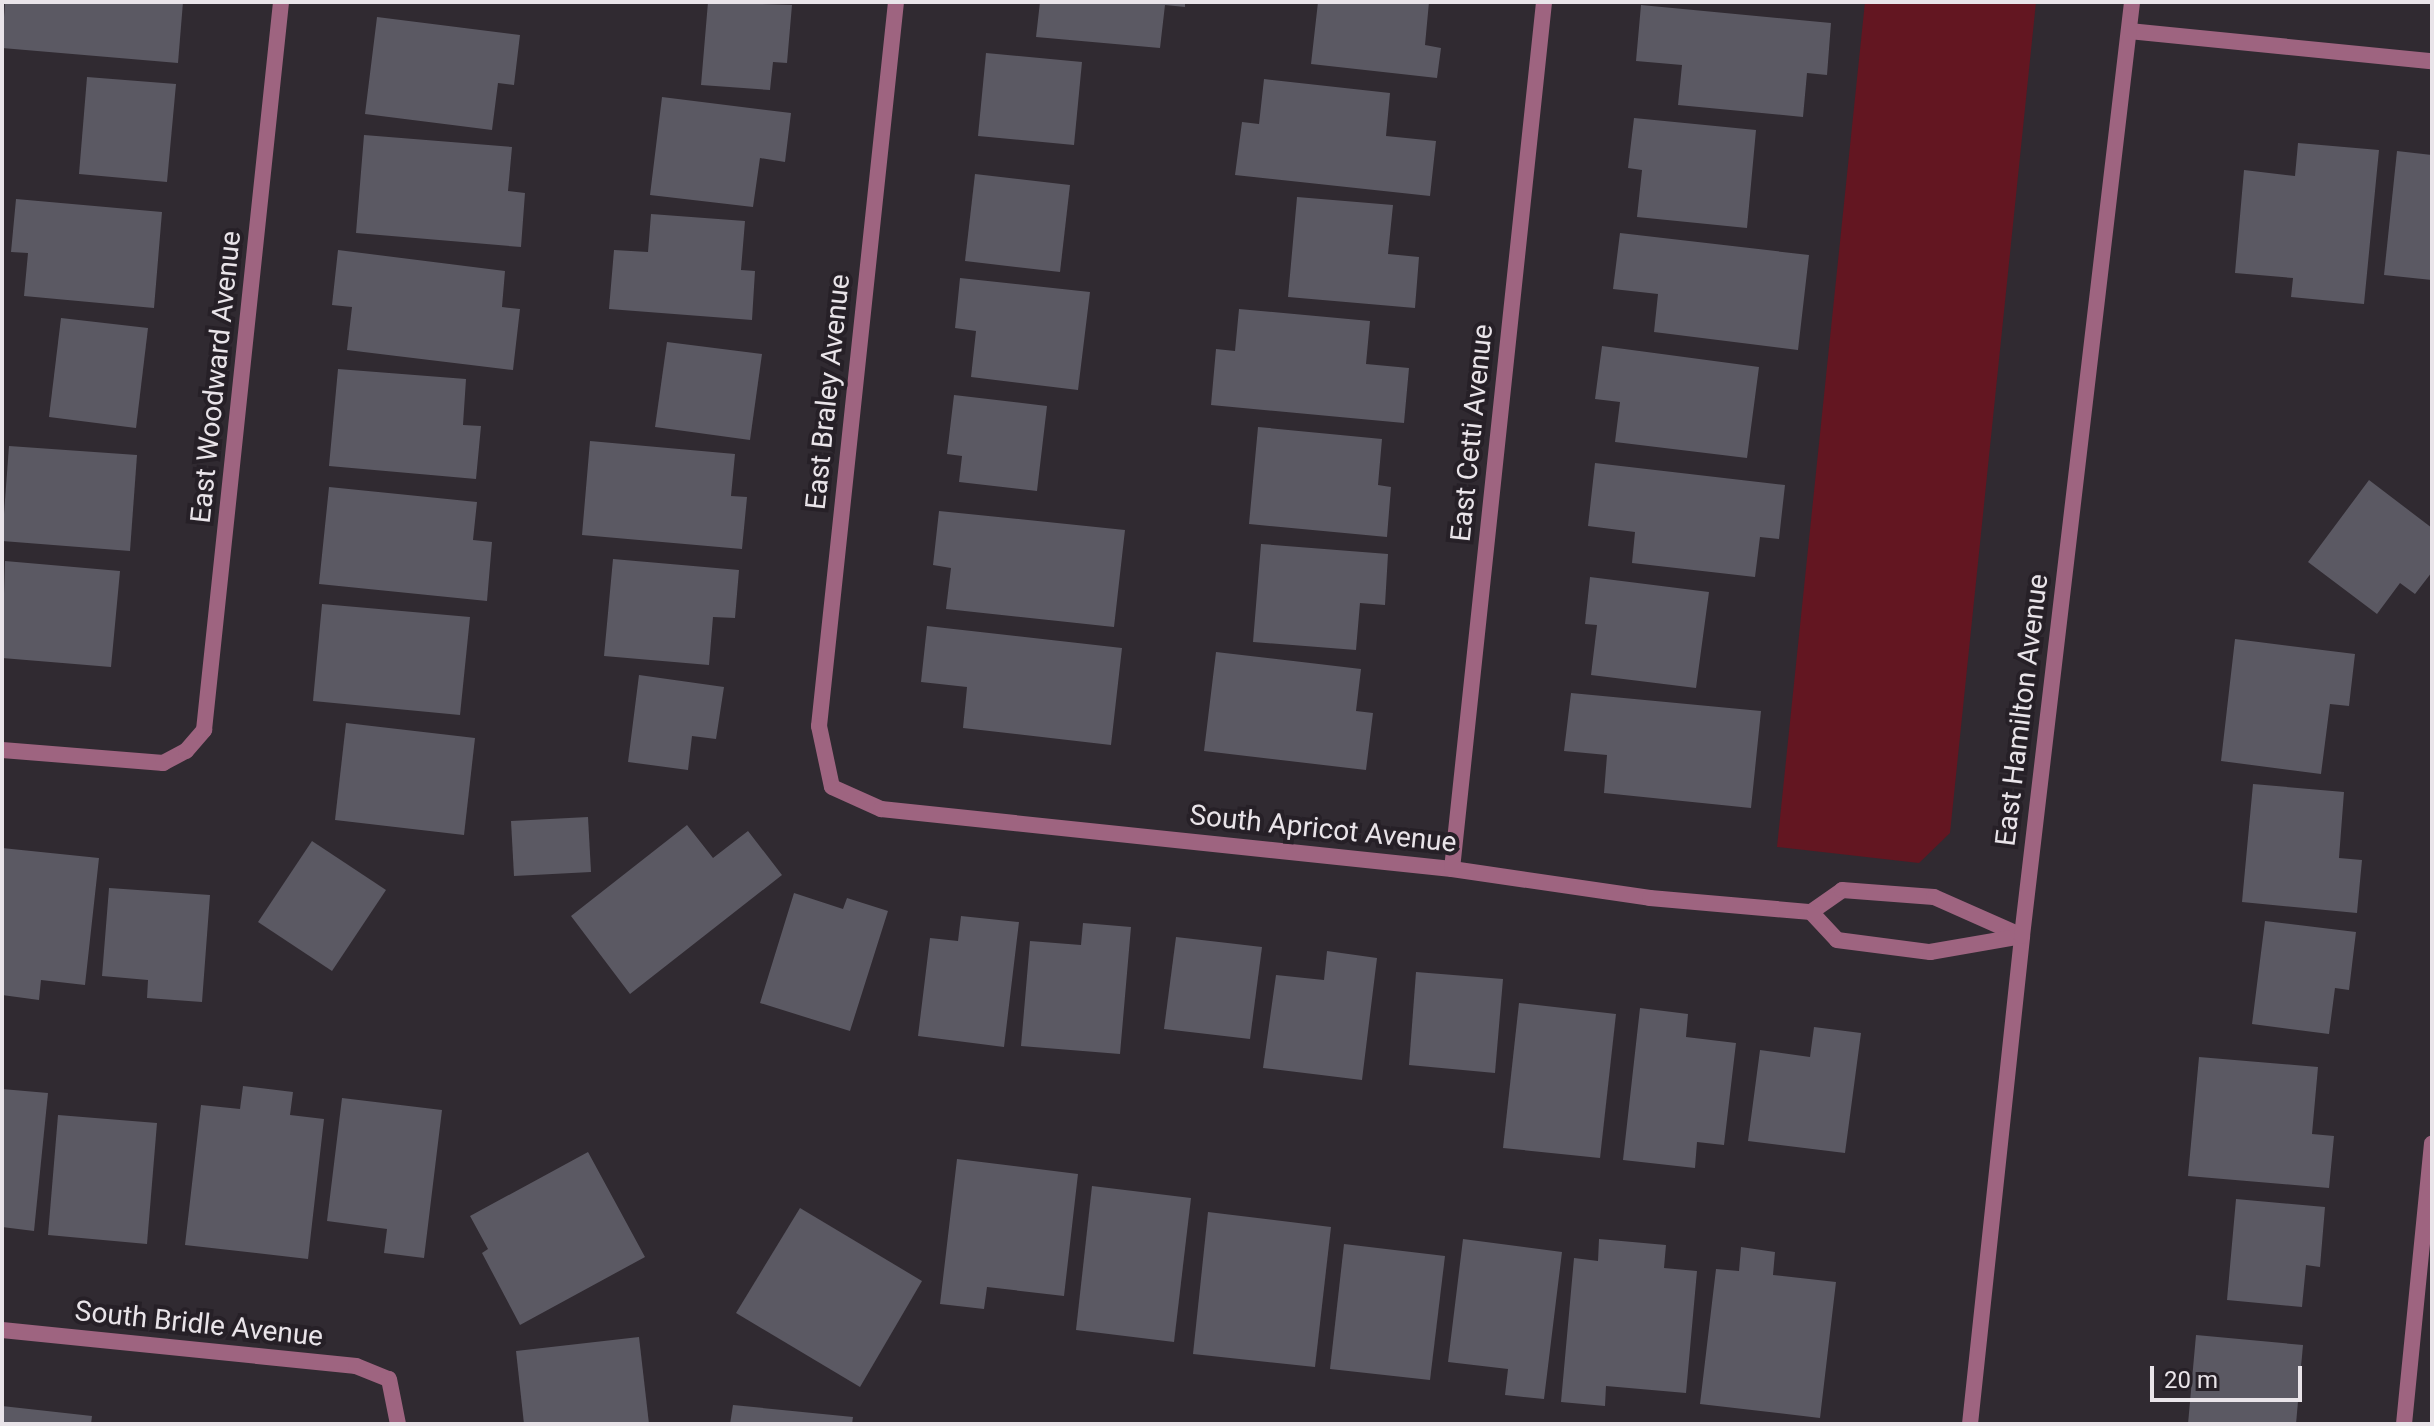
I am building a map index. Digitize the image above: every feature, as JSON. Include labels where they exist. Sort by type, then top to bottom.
[{"type":"street","name":"East Woodward Avenue","points":[[2,750],[137,764],[163,763],[186,751],[204,730],[281,2]]},
{"type":"street","name":"East Braley Avenue","points":[[832,787],[819,726],[896,2]]},
{"type":"street","name":"East Cetti Avenue","points":[[1452,869],[1544,2]]},
{"type":"street","name":"East Hamilton Avenue","points":[[1970,1424],[2022,936],[2132,2]]},
{"type":"street","points":[[2129,31],[2432,61]]},
{"type":"street","name":"South Apricot Avenue","points":[[832,787],[881,809],[1452,869],[1650,898],[1811,912]]},
{"type":"street","points":[[1842,890],[1934,897],[2022,936],[1930,952],[1837,940],[1811,912],[1842,890]]},
{"type":"street","points":[[2404,1424],[2432,1143]]},
{"type":"street","name":"South Bridle Avenue","points":[[2,1330],[356,1366],[389,1379],[398,1424]]},
{"type":"shaded area","points":[[1865,2],[2036,2],[1950,833],[1919,863],[1777,847]]},
{"type":"building","points":[[5,2],[183,2],[178,63],[2,48]]},
{"type":"building","points":[[708,2],[792,5],[787,63],[773,62],[770,90],[701,85]]},
{"type":"building","points":[[1040,2],[1185,2],[1185,7],[1165,5],[1160,48],[1036,37]]},
{"type":"building","points":[[1318,2],[1429,2],[1425,45],[1441,48],[1437,78],[1311,64]]},
{"type":"building","points":[[1641,5],[1831,23],[1827,75],[1807,73],[1803,117],[1678,105],[1682,65],[1636,61]]},
{"type":"building","points":[[377,17],[520,35],[514,85],[498,83],[492,130],[365,114]]},
{"type":"building","points":[[986,53],[1082,62],[1074,145],[978,136]]},
{"type":"building","points":[[87,77],[176,84],[167,182],[79,174]]},
{"type":"building","points":[[1264,79],[1390,93],[1386,136],[1436,141],[1430,196],[1235,175],[1242,122],[1259,124]]},
{"type":"building","points":[[662,97],[791,113],[785,162],[760,158],[753,207],[650,195]]},
{"type":"building","points":[[1634,118],[1756,130],[1747,228],[1637,217],[1642,170],[1628,168]]},
{"type":"building","points":[[364,135],[512,147],[508,191],[525,193],[521,247],[356,233]]},
{"type":"building","points":[[2298,143],[2379,150],[2364,304],[2291,297],[2293,278],[2235,273],[2244,170],[2295,176]]},
{"type":"building","points":[[2397,151],[2432,155],[2432,280],[2384,275]]},
{"type":"building","points":[[975,174],[1070,185],[1060,272],[965,261]]},
{"type":"building","points":[[1297,197],[1393,205],[1388,254],[1419,257],[1415,308],[1288,297]]},
{"type":"building","points":[[16,199],[162,212],[154,308],[24,296],[28,253],[11,252]]},
{"type":"building","points":[[651,214],[745,221],[741,270],[755,271],[752,320],[609,309],[614,250],[648,252]]},
{"type":"building","points":[[1620,233],[1809,255],[1798,350],[1654,332],[1658,294],[1613,289]]},
{"type":"building","points":[[338,250],[505,271],[502,307],[520,309],[513,370],[347,350],[352,307],[332,305]]},
{"type":"building","points":[[960,278],[1090,292],[1078,390],[971,377],[976,331],[955,328]]},
{"type":"building","points":[[1239,309],[1370,321],[1366,364],[1409,368],[1404,423],[1211,405],[1216,349],[1235,351]]},
{"type":"building","points":[[61,318],[148,328],[136,428],[49,417]]},
{"type":"building","points":[[667,342],[762,354],[750,440],[655,427]]},
{"type":"building","points":[[1602,346],[1759,367],[1747,458],[1615,442],[1620,402],[1595,399]]},
{"type":"building","points":[[338,369],[466,379],[463,425],[481,426],[476,479],[329,466]]},
{"type":"building","points":[[954,395],[1047,406],[1037,491],[959,482],[962,456],[947,454]]},
{"type":"building","points":[[1258,427],[1382,439],[1378,485],[1391,487],[1387,537],[1249,524]]},
{"type":"building","points":[[590,441],[735,454],[731,496],[747,497],[742,549],[582,535]]},
{"type":"building","points":[[9,446],[137,455],[130,551],[2,541]]},
{"type":"building","points":[[1595,463],[1785,485],[1779,539],[1760,537],[1755,577],[1632,563],[1635,532],[1588,526]]},
{"type":"building","points":[[2369,480],[2432,528],[2432,572],[2415,594],[2400,583],[2377,614],[2308,562]]},
{"type":"building","points":[[329,487],[477,502],[473,540],[492,542],[487,601],[319,584]]},
{"type":"building","points":[[939,511],[1125,530],[1114,627],[946,609],[951,568],[933,565]]},
{"type":"building","points":[[1261,544],[1388,554],[1385,605],[1360,603],[1356,650],[1253,642]]},
{"type":"building","points":[[613,559],[739,570],[735,618],[713,617],[709,665],[604,656]]},
{"type":"building","points":[[5,561],[120,571],[111,667],[2,658]]},
{"type":"building","points":[[1590,577],[1709,592],[1696,688],[1591,675],[1597,625],[1585,624]]},
{"type":"building","points":[[322,604],[470,617],[460,715],[313,701]]},
{"type":"building","points":[[927,626],[1122,648],[1111,745],[963,728],[967,687],[921,682]]},
{"type":"building","points":[[2235,639],[2355,654],[2349,706],[2330,704],[2321,774],[2221,761]]},
{"type":"building","points":[[1216,652],[1361,669],[1356,711],[1373,713],[1366,770],[1204,751]]},
{"type":"building","points":[[639,675],[724,687],[716,739],[692,736],[688,770],[628,762]]},
{"type":"building","points":[[1571,693],[1761,711],[1751,808],[1604,793],[1607,755],[1564,751]]},
{"type":"building","points":[[346,723],[475,738],[464,835],[335,820]]},
{"type":"building","points":[[2253,784],[2344,792],[2339,858],[2362,860],[2357,913],[2242,902]]},
{"type":"building","points":[[588,817],[591,872],[514,876],[511,821]]},
{"type":"building","points":[[687,825],[713,858],[748,831],[782,875],[630,994],[571,916]]},
{"type":"building","points":[[312,841],[386,890],[332,971],[258,922]]},
{"type":"building","points":[[2,848],[99,858],[85,985],[41,980],[39,1000],[2,995]]},
{"type":"building","points":[[109,888],[210,895],[202,1002],[147,998],[148,980],[102,976]]},
{"type":"building","points":[[794,893],[843,909],[847,898],[888,911],[850,1031],[760,1003]]},
{"type":"building","points":[[961,916],[1019,922],[1004,1047],[918,1036],[930,938],[958,941]]},
{"type":"building","points":[[2265,921],[2356,932],[2349,990],[2335,988],[2329,1034],[2252,1024]]},
{"type":"building","points":[[1083,923],[1131,927],[1120,1054],[1021,1046],[1030,941],[1081,945]]},
{"type":"building","points":[[1176,937],[1262,947],[1250,1039],[1164,1029]]},
{"type":"building","points":[[1327,951],[1377,958],[1362,1080],[1263,1068],[1276,975],[1324,980]]},
{"type":"building","points":[[1416,972],[1503,979],[1495,1073],[1409,1065]]},
{"type":"building","points":[[1519,1003],[1616,1014],[1600,1158],[1503,1148]]},
{"type":"building","points":[[1640,1008],[1688,1014],[1686,1037],[1736,1043],[1724,1145],[1697,1142],[1695,1168],[1623,1160]]},
{"type":"building","points":[[1814,1027],[1861,1033],[1845,1153],[1748,1141],[1760,1050],[1810,1057]]},
{"type":"building","points":[[2199,1057],[2318,1067],[2312,1134],[2334,1136],[2329,1188],[2188,1176]]},
{"type":"building","points":[[243,1086],[293,1092],[290,1115],[324,1119],[308,1259],[185,1245],[201,1105],[240,1109]]},
{"type":"building","points":[[2,1089],[48,1093],[34,1231],[2,1227]]},
{"type":"building","points":[[342,1098],[442,1110],[424,1258],[384,1253],[387,1229],[327,1221]]},
{"type":"building","points":[[58,1115],[157,1123],[147,1244],[48,1235]]},
{"type":"building","points":[[588,1152],[645,1257],[520,1325],[482,1253],[488,1249],[470,1216]]},
{"type":"building","points":[[957,1159],[1078,1174],[1064,1296],[987,1287],[984,1309],[940,1304]]},
{"type":"building","points":[[1092,1186],[1191,1198],[1174,1342],[1076,1330]]},
{"type":"building","points":[[2236,1199],[2325,1207],[2320,1267],[2306,1265],[2302,1307],[2227,1300]]},
{"type":"building","points":[[800,1208],[922,1281],[860,1387],[736,1313]]},
{"type":"building","points":[[1208,1212],[1331,1227],[1315,1367],[1193,1354]]},
{"type":"building","points":[[1463,1239],[1562,1252],[1544,1399],[1505,1395],[1508,1369],[1448,1362]]},
{"type":"building","points":[[1599,1239],[1666,1245],[1664,1268],[1697,1271],[1686,1393],[1606,1386],[1605,1406],[1561,1402],[1574,1258],[1598,1261]]},
{"type":"building","points":[[1344,1244],[1445,1256],[1430,1380],[1330,1369]]},
{"type":"building","points":[[1741,1247],[1775,1252],[1773,1275],[1836,1282],[1820,1418],[1700,1404],[1716,1269],[1739,1271]]},
{"type":"building","points":[[2196,1335],[2303,1345],[2296,1424],[2188,1424]]},
{"type":"building","points":[[639,1337],[649,1424],[524,1424],[516,1351]]},
{"type":"building","points":[[733,1405],[853,1417],[852,1424],[730,1424]]},
{"type":"building","points":[[2,1406],[92,1416],[91,1424],[2,1424]]}]
